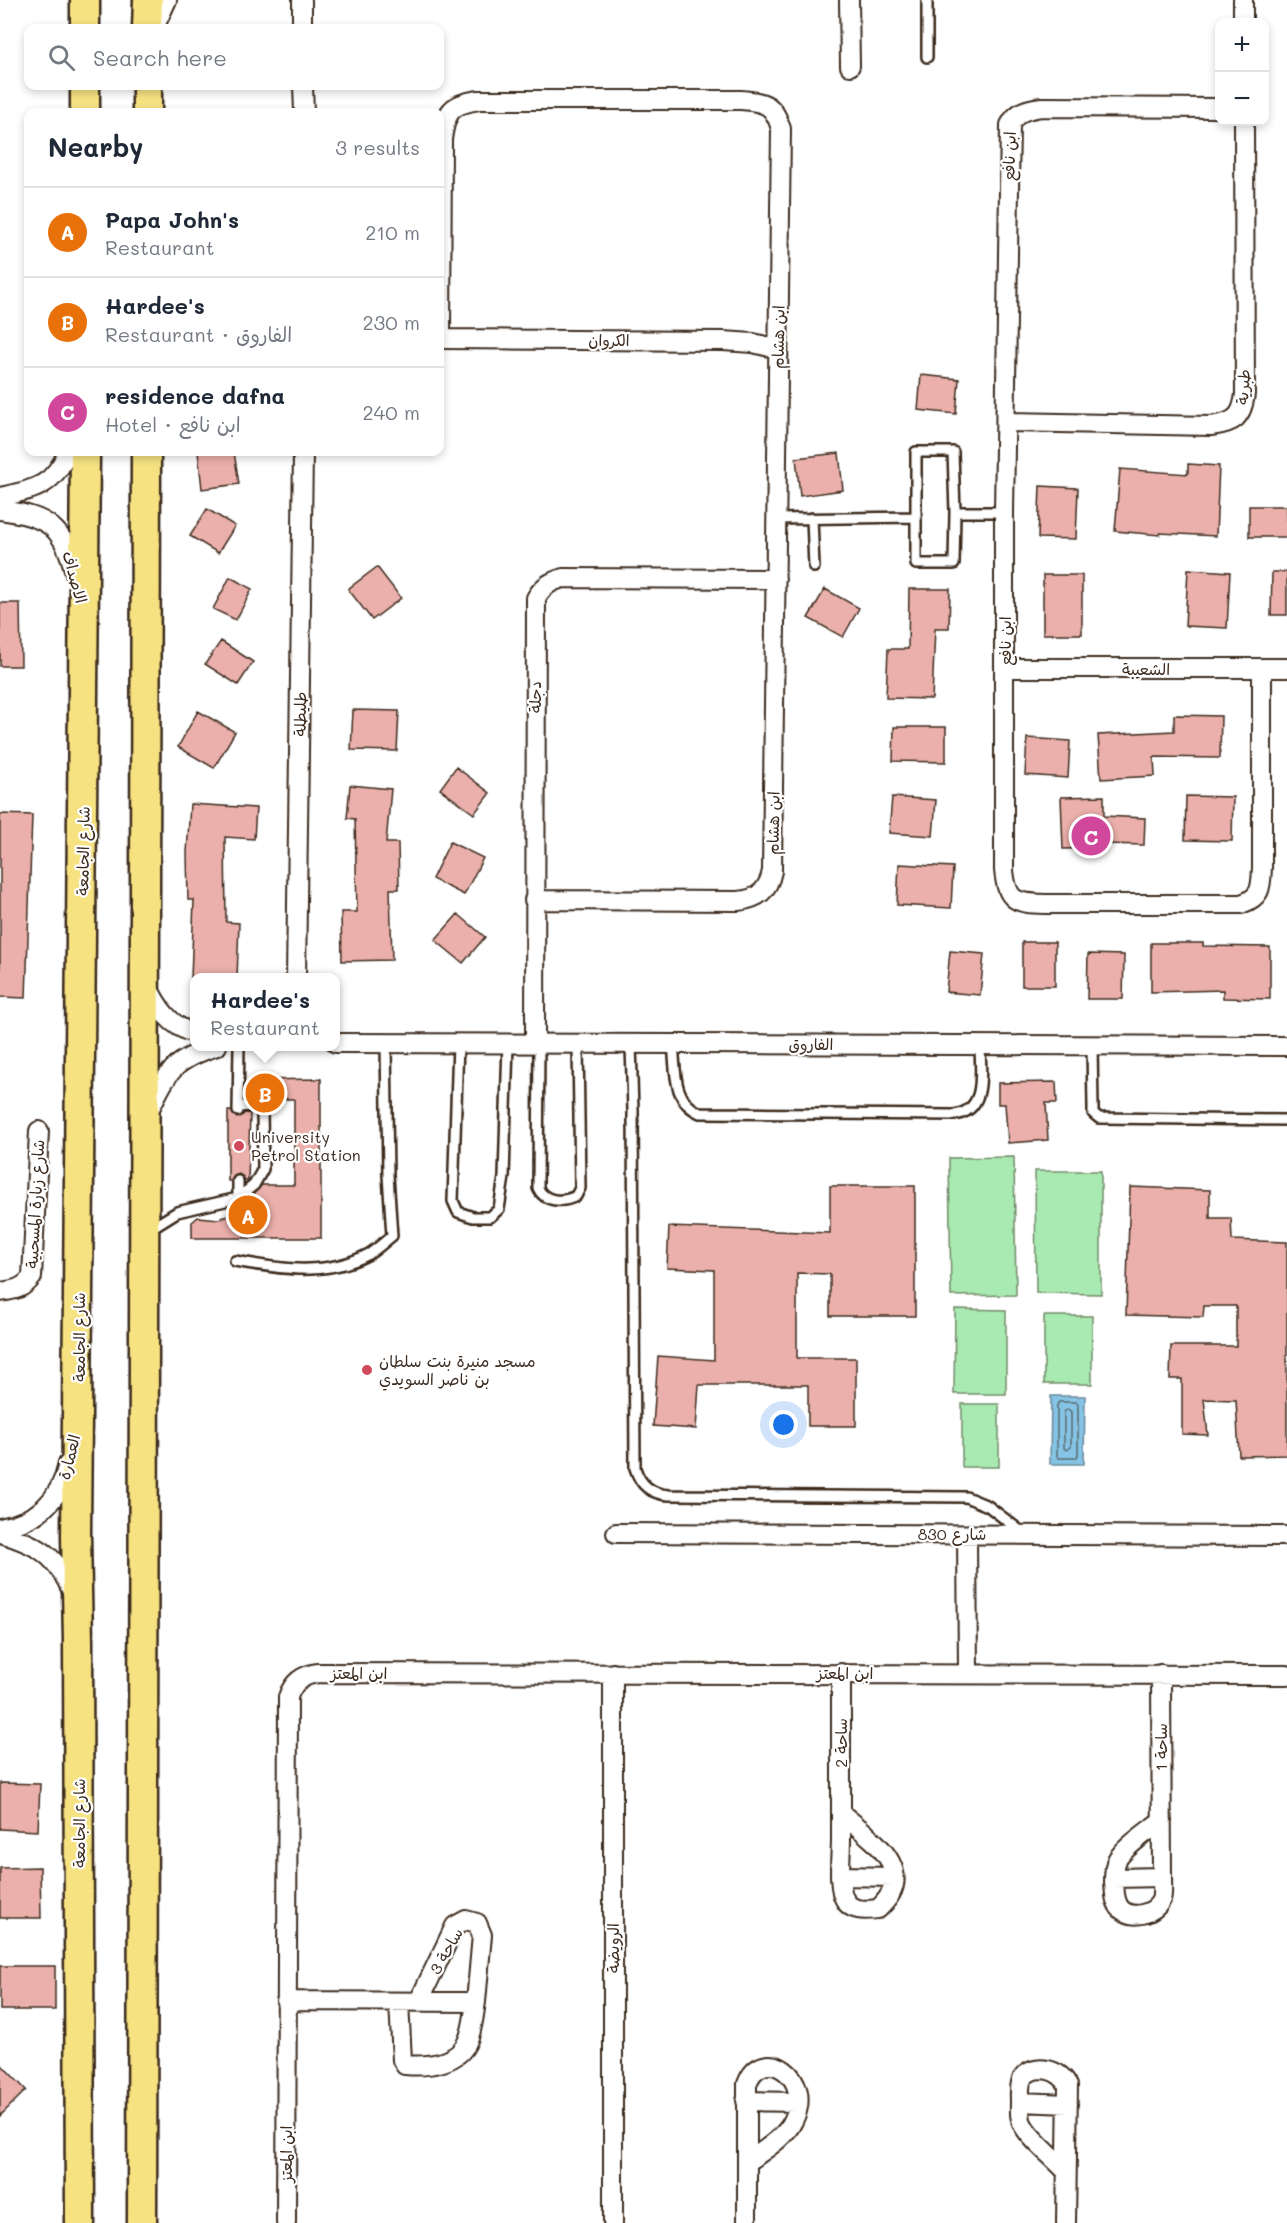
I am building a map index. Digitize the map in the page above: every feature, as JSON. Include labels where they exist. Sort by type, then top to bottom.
[{"type":"main road","points":[[85,0],[85,24]]},
{"type":"main road","points":[[147,24],[148,0]]},
{"type":"main road","points":[[85,90],[85,108]]},
{"type":"main road","points":[[147,90],[147,108]]},
{"type":"main road","name":"شارع الجامعة","points":[[80,2223],[76,1536],[85,456]]},
{"type":"main road","points":[[142,2223],[146,456]]},
{"type":"street","points":[[156,24],[167,0]]},
{"type":"street","points":[[302,0],[302,24]]},
{"type":"street","points":[[849,0],[850,66]]},
{"type":"street","points":[[1243,0],[1243,18]]},
{"type":"street","points":[[303,90],[304,108]]},
{"type":"street","name":"ابن هشام","points":[[444,121],[451,109],[461,103],[479,100],[741,100],[760,102],[770,106],[777,116],[781,129],[772,871],[766,890],[749,900],[738,901],[534,900]]},
{"type":"street","name":"ابن نافع","points":[[1215,108],[1042,107],[1022,111],[1014,116],[1010,125],[1008,137],[1004,870],[1008,892],[1019,902],[1046,904],[1241,904],[1252,900],[1261,884],[1262,867],[1262,669]]},
{"type":"street","name":"طبرية","points":[[1006,422],[1211,426],[1227,424],[1238,417],[1243,407],[1245,394],[1244,126]]},
{"type":"street","name":"الكروان","points":[[444,339],[723,340],[753,343],[778,349]]},
{"type":"street","points":[[0,497],[44,485],[55,475],[66,456]]},
{"type":"street","name":"طليطلة","points":[[296,973],[303,456]]},
{"type":"street","name":"الاصداف","points":[[0,510],[24,513],[45,523],[63,538],[69,549],[85,616]]},
{"type":"street","name":"دجلة","points":[[537,1043],[534,900],[536,598],[542,588],[551,581],[563,578],[776,579]]},
{"type":"street","name":"الشعيبة","points":[[1005,668],[1287,668]]},
{"type":"street","points":[[145,980],[156,1002],[172,1022],[190,1031]]},
{"type":"street","name":"الفاروق","points":[[340,1043],[1287,1046]]},
{"type":"street","points":[[144,1119],[172,1068],[191,1055],[204,1051]]},
{"type":"street","name":"شارع زبارة المسحبية","points":[[0,1292],[16,1290],[26,1285],[32,1277],[39,1131]]},
{"type":"street","name":"العمارة","points":[[0,1530],[33,1516],[61,1490],[78,1422]]},
{"type":"street","name":"العمارة","points":[[0,1530],[29,1542],[47,1553],[61,1570],[76,1605],[78,1641]]},
{"type":"street","name":"شارع 830","points":[[616,1533],[1287,1536]]},
{"type":"street","points":[[967,1534],[968,1673]]},
{"type":"street","name":"ابن المعتز","points":[[286,2223],[288,1697],[292,1686],[299,1678],[318,1673],[1287,1675]]},
{"type":"street","name":"الرويضة","points":[[613,1673],[613,2223]]},
{"type":"street","name":"ساحة 2","points":[[841,1673],[841,1875],[844,1899],[855,1909],[878,1909],[893,1887],[894,1877]]},
{"type":"street","name":"ساحة 1","points":[[1114,1878],[1115,1898],[1121,1908],[1128,1913],[1137,1915],[1156,1907],[1162,1899],[1161,1674]]},
{"type":"street","points":[[841,1813],[889,1856],[894,1877],[841,1875]]},
{"type":"street","points":[[1162,1820],[1118,1858],[1114,1878],[1162,1877]]},
{"type":"street","name":"ساحة 3","points":[[399,2002],[402,2060],[405,2065],[414,2066],[445,2061],[457,2056],[468,2040],[476,2002],[482,1935],[477,1923],[466,1920],[455,1926],[419,2001]]},
{"type":"street","name":"ساحة 3","points":[[286,2001],[476,2002]]},
{"type":"street","points":[[747,2223],[747,2084],[749,2077],[763,2067],[781,2068],[793,2078],[798,2102],[794,2121],[785,2132],[748,2162]]},
{"type":"street","points":[[1065,2170],[1022,2124],[1020,2084],[1034,2071],[1044,2069],[1054,2071],[1063,2076],[1068,2086],[1066,2223]]},
{"type":"street","points":[[746,2101],[798,2102]]},
{"type":"street","points":[[1020,2102],[1068,2104]]},
{"type":"lane","points":[[927,0],[927,57]]},
{"type":"lane","points":[[918,451],[953,452],[955,512],[954,562],[952,564],[916,564],[915,454],[918,451]]},
{"type":"lane","points":[[955,512],[1005,512]]},
{"type":"lane","points":[[776,519],[915,517]]},
{"type":"lane","points":[[812,518],[814,567]]},
{"type":"lane","points":[[235,1261],[286,1270],[320,1269],[369,1254],[392,1236],[388,1175],[386,1043]]},
{"type":"lane","points":[[458,1043],[453,1201],[458,1212],[472,1217],[490,1217],[499,1209],[504,1177],[508,1043]]},
{"type":"lane","points":[[537,1043],[538,1188],[542,1196],[546,1198],[568,1200],[576,1196],[580,1188],[578,1044]]},
{"type":"lane","points":[[631,1044],[635,1468],[643,1485],[659,1495],[669,1496],[966,1497],[988,1506],[1025,1535]]},
{"type":"lane","points":[[673,1044],[679,1092],[687,1106],[700,1113],[942,1115],[962,1114],[976,1104],[980,1088],[980,1045]]},
{"type":"lane","points":[[1092,1045],[1093,1113],[1099,1118],[1287,1120]]},
{"type":"lane","points":[[145,1231],[177,1212],[238,1198],[254,1185],[263,1169],[262,1112],[256,1107],[238,1109],[238,1051]]},
{"type":"lane","points":[[238,1181],[238,1198]]},
{"type":"green space","points":[[1014,1157],[1016,1295],[951,1296],[949,1158]]},
{"type":"green space","points":[[1035,1171],[1101,1171],[1101,1294],[1036,1293]]},
{"type":"green space","points":[[955,1309],[1006,1310],[1006,1394],[954,1394]]},
{"type":"green space","points":[[1044,1316],[1092,1316],[1092,1384],[1044,1384]]},
{"type":"green space","points":[[962,1404],[999,1404],[999,1467],[962,1467]]},
{"type":"water","points":[[1051,1396],[1085,1396],[1084,1464],[1050,1464]]},
{"type":"building","points":[[921,375],[959,379],[956,414],[918,410]]},
{"type":"building","points":[[839,453],[843,490],[800,496],[796,458]]},
{"type":"building","points":[[198,456],[235,456],[239,484],[202,489]]},
{"type":"building","points":[[1188,464],[1219,466],[1216,536],[1115,531],[1120,469],[1188,474]]},
{"type":"building","points":[[1040,486],[1078,488],[1076,539],[1038,538]]},
{"type":"building","points":[[1249,506],[1287,506],[1287,537],[1249,537]]},
{"type":"building","points":[[207,509],[235,526],[218,553],[190,536]]},
{"type":"building","points":[[377,567],[401,598],[372,620],[348,589]]},
{"type":"building","points":[[1188,569],[1230,572],[1227,628],[1185,626]]},
{"type":"building","points":[[1272,572],[1287,572],[1287,615],[1271,615]]},
{"type":"building","points":[[1043,575],[1082,575],[1082,634],[1043,634]]},
{"type":"building","points":[[230,577],[252,589],[236,620],[213,609]]},
{"type":"building","points":[[825,589],[859,608],[843,637],[808,618]]},
{"type":"building","points":[[909,589],[950,589],[949,628],[935,628],[932,699],[886,698],[888,649],[908,649]]},
{"type":"building","points":[[0,603],[20,603],[21,666],[0,666]]},
{"type":"building","points":[[221,641],[253,662],[238,685],[205,664]]},
{"type":"building","points":[[353,710],[399,711],[397,751],[351,750]]},
{"type":"building","points":[[198,711],[235,732],[214,768],[178,747]]},
{"type":"building","points":[[1174,715],[1221,716],[1220,758],[1154,757],[1155,776],[1101,779],[1098,735],[1174,731]]},
{"type":"building","points":[[894,727],[946,727],[946,762],[893,761]]},
{"type":"building","points":[[1027,738],[1070,741],[1068,778],[1025,775]]},
{"type":"building","points":[[456,767],[490,793],[474,814],[440,789]]},
{"type":"building","points":[[350,785],[391,789],[386,843],[398,843],[399,889],[390,889],[392,960],[342,961],[341,912],[357,912],[355,819],[347,818]]},
{"type":"building","points":[[1104,796],[1104,816],[1145,818],[1144,845],[1105,844],[1105,848],[1063,849],[1061,797]]},
{"type":"building","points":[[1186,796],[1233,797],[1232,841],[1185,840]]},
{"type":"building","points":[[892,797],[936,800],[933,836],[889,833]]},
{"type":"building","points":[[190,804],[256,808],[254,839],[225,837],[226,922],[239,923],[237,973],[191,973],[194,900],[188,900],[187,853]]},
{"type":"building","points":[[0,814],[32,815],[26,998],[0,997]]},
{"type":"building","points":[[450,842],[483,858],[464,895],[432,879]]},
{"type":"building","points":[[899,864],[953,867],[951,908],[897,905]]},
{"type":"building","points":[[458,914],[485,937],[463,963],[435,940]]},
{"type":"building","points":[[1022,942],[1055,942],[1055,986],[1022,986]]},
{"type":"building","points":[[1151,943],[1270,947],[1270,999],[1223,998],[1223,990],[1151,992]]},
{"type":"building","points":[[950,951],[984,954],[980,995],[946,992]]},
{"type":"building","points":[[1088,954],[1124,955],[1123,999],[1087,999]]},
{"type":"building","points":[[321,1079],[321,1238],[192,1238],[192,1222],[198,1217],[219,1219],[232,1213],[262,1185],[294,1185],[294,1099],[253,1099],[253,1080]]},
{"type":"building","points":[[1056,1082],[1057,1103],[1046,1103],[1048,1140],[1008,1143],[1005,1104],[998,1104],[998,1083]]},
{"type":"building","name":"University Petrol Station","points":[[228,1111],[231,1111],[237,1118],[244,1113],[250,1113],[248,1181],[245,1181],[239,1174],[228,1181]]},
{"type":"building","points":[[830,1186],[915,1186],[915,1316],[830,1316],[830,1274],[797,1273],[797,1358],[856,1358],[856,1426],[808,1426],[808,1385],[699,1385],[696,1429],[653,1426],[658,1356],[714,1360],[714,1270],[667,1268],[669,1227],[830,1233]]},
{"type":"building","points":[[1130,1187],[1210,1190],[1210,1218],[1231,1218],[1232,1240],[1287,1242],[1287,1455],[1239,1456],[1236,1400],[1204,1399],[1208,1435],[1182,1434],[1182,1379],[1170,1379],[1171,1346],[1236,1346],[1236,1306],[1204,1306],[1203,1317],[1126,1315]]},
{"type":"building","points":[[0,1783],[40,1784],[38,1831],[0,1829]]},
{"type":"building","points":[[40,1867],[41,1918],[0,1918],[0,1868]]},
{"type":"building","points":[[0,1966],[55,1966],[55,2010],[0,2010]]},
{"type":"building","points":[[0,2063],[26,2090],[0,2116]]},
{"type":"place","name":"residence dafna","points":[[1091,836]]},
{"type":"place","name":"Hardee's","points":[[265,1093]]},
{"type":"place","name":"University Petrol Station","points":[[239,1146]]},
{"type":"place","name":"Papa John's","points":[[248,1215]]},
{"type":"place","name":"مسجد منيرة بنت سلطان بن ناصر السويدي","points":[[367,1370]]}]
